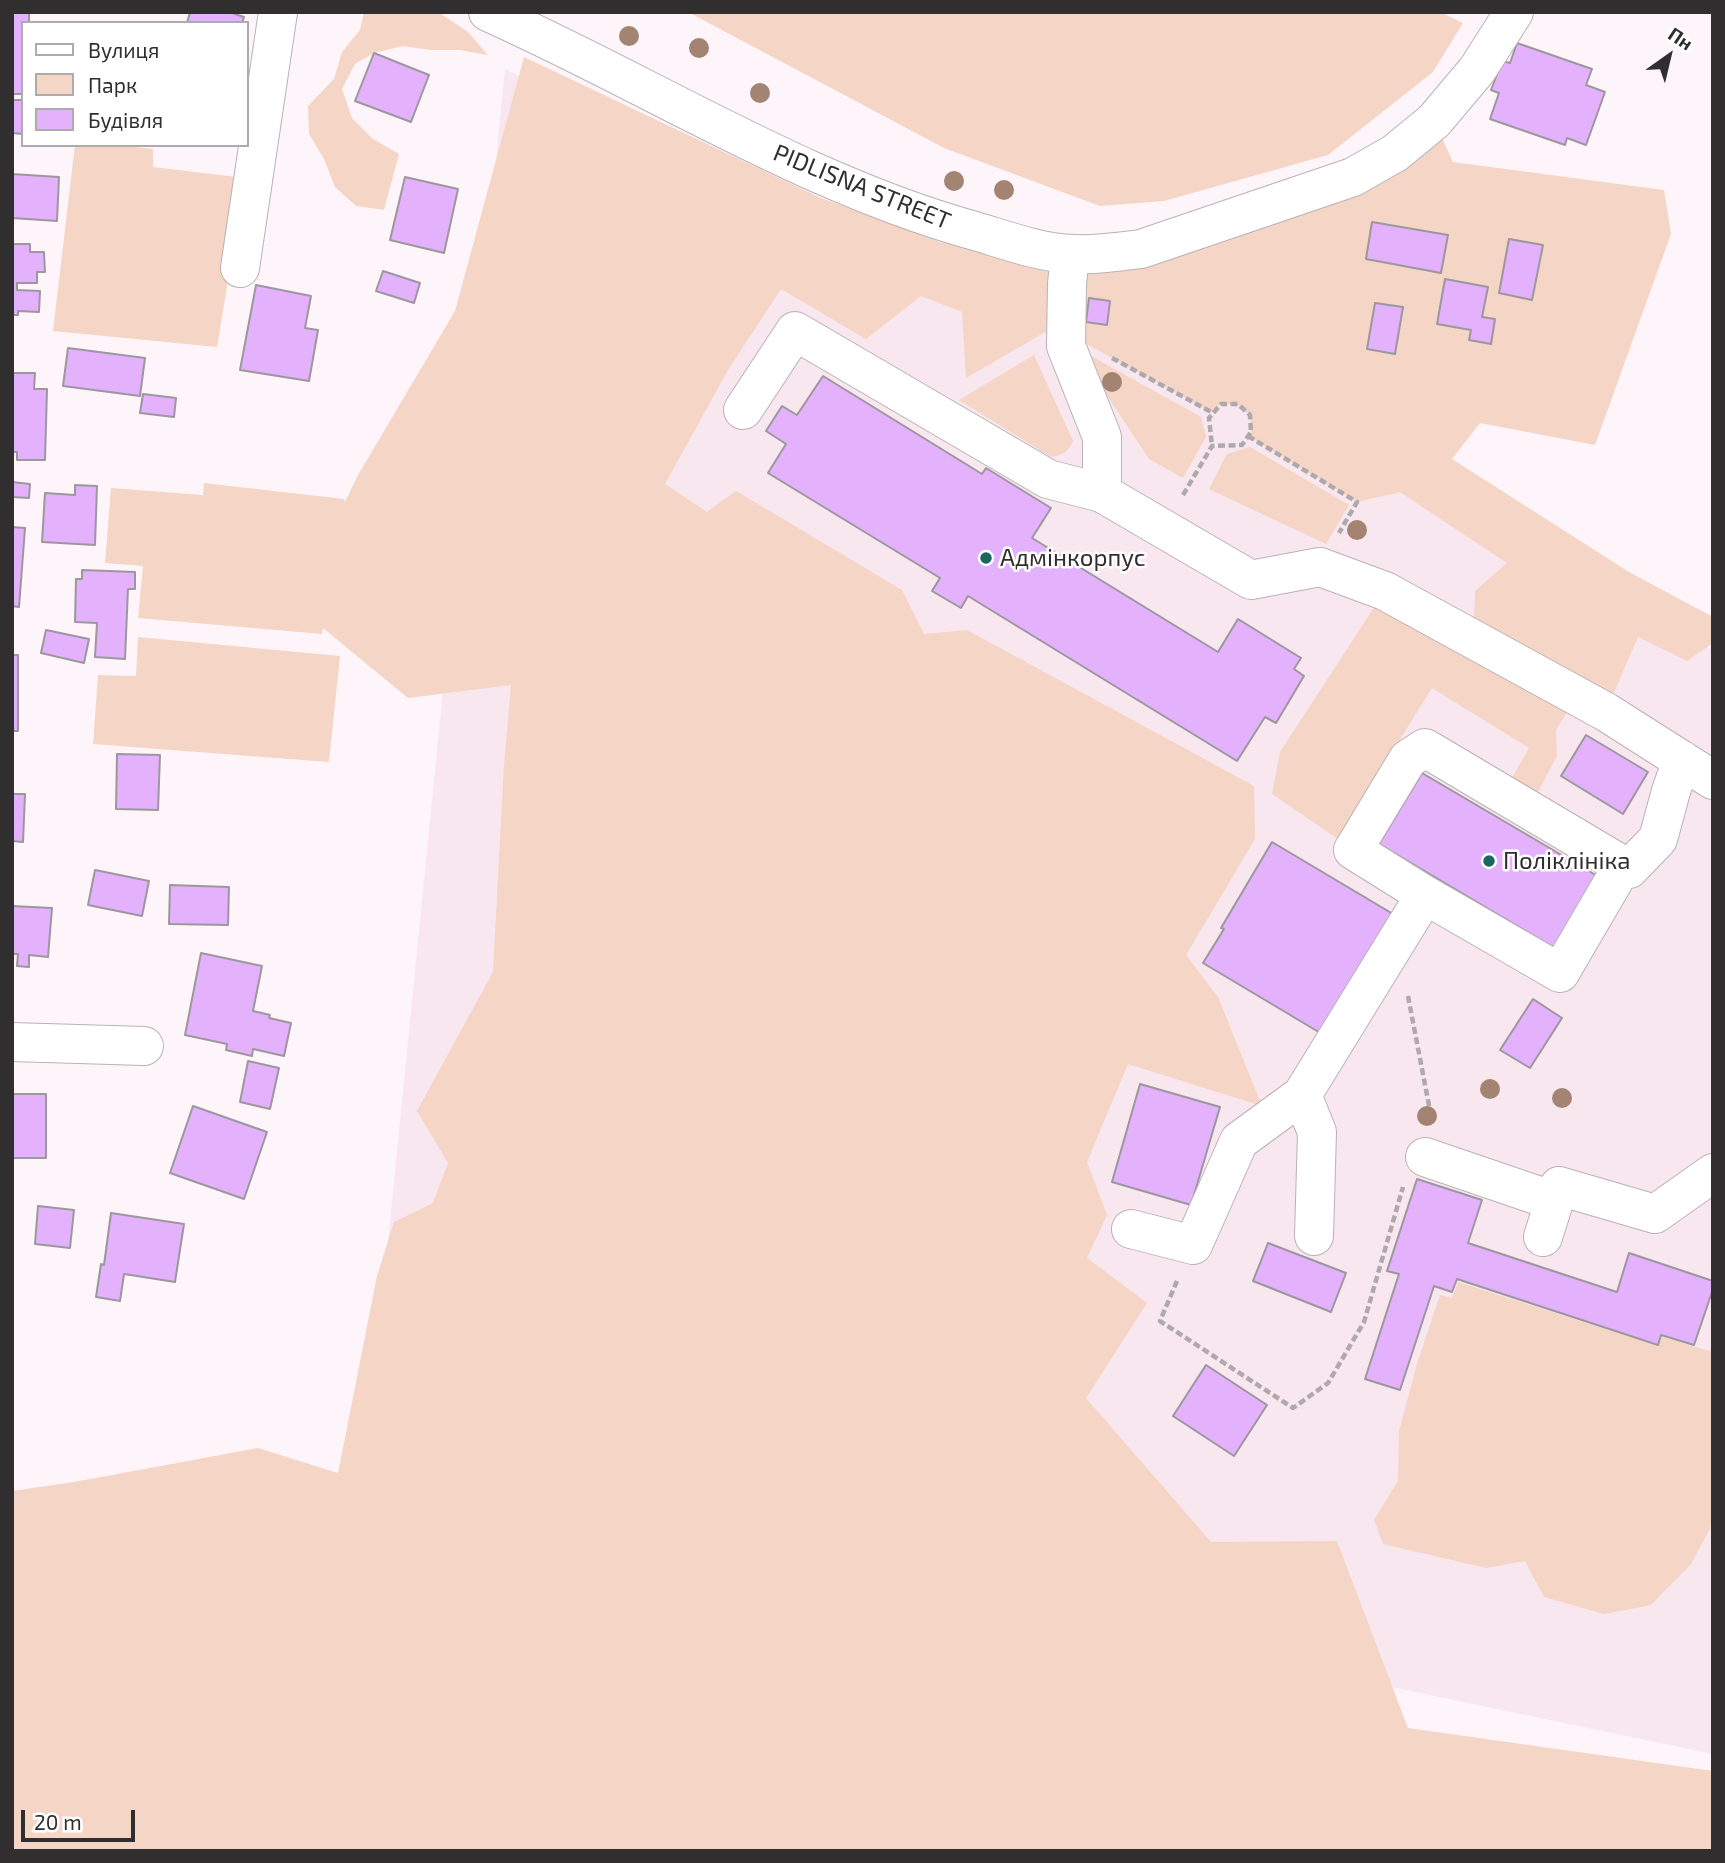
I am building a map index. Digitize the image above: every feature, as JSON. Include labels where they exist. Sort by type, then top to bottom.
[{"type":"street","points":[[240,268],[278,12]]},
{"type":"street","name":"PIDLISNA STREET","points":[[488,12],[830,179],[927,218],[1025,245],[1070,254],[1106,254],[1141,249],[1353,177],[1395,153],[1434,121],[1477,70],[1502,16]]},
{"type":"street","points":[[1070,254],[1066,346],[1102,437],[1102,493]]},
{"type":"street","points":[[743,410],[795,331],[1048,480],[1102,493],[1251,580],[1320,567],[1385,591],[1606,712],[1697,770],[1671,791],[1658,839],[1629,869],[1623,865],[1425,748],[1408,760],[1353,850],[1560,973],[1623,865]]},
{"type":"street","points":[[1131,1229],[1193,1245],[1239,1141],[1302,1095],[1425,895]]},
{"type":"street","points":[[12,1042],[144,1046]]},
{"type":"street","points":[[1302,1095],[1317,1132],[1314,1236]]},
{"type":"street","points":[[1433,1160],[1555,1201]]},
{"type":"street","points":[[1543,1237],[1559,1186],[1655,1214],[1713,1173]]},
{"type":"path","points":[[1067,333],[1213,413]]},
{"type":"path","points":[[1164,529],[1212,446],[1209,418],[1221,404],[1238,404],[1250,415],[1251,432],[1242,445],[1212,446]]},
{"type":"path","points":[[1248,436],[1357,502],[1320,567]]},
{"type":"path","points":[[1193,1245],[1160,1321],[1293,1408],[1328,1383],[1364,1322],[1408,1170],[1433,1160],[1398,940]]},
{"type":"shaded area","points":[[505,69],[652,142],[812,215],[1112,289],[1713,650],[1713,1754],[365,1473]]},
{"type":"green space","points":[[364,12],[438,12],[468,32],[488,55],[403,46],[374,53],[355,64],[342,89],[352,118],[373,139],[399,154],[384,210],[356,206],[335,187],[324,159],[309,134],[308,106],[334,79],[342,52],[360,30]]},
{"type":"green space","points":[[688,12],[1440,12],[1463,23],[1433,72],[1328,155],[1164,201],[1100,206],[944,148]]},
{"type":"green space","points":[[524,57],[821,198],[940,242],[1058,270],[1077,270],[1141,249],[1434,121],[1453,162],[1664,190],[1671,234],[1595,445],[1480,423],[1452,459],[1629,572],[1713,617],[1713,643],[1687,661],[1638,637],[1611,699],[1474,621],[1475,591],[1507,563],[1400,492],[1357,502],[1248,436],[1251,432],[1250,415],[1238,405],[1221,404],[1212,413],[1067,333],[1066,320],[966,378],[962,312],[921,296],[866,339],[781,289],[728,370],[665,484],[707,512],[736,491],[902,590],[924,634],[967,630],[1254,786],[1255,839],[1186,955],[1218,997],[1262,1106],[1128,1064],[1087,1162],[1107,1215],[1087,1258],[1147,1303],[1086,1398],[1211,1542],[1337,1541],[1408,1728],[1713,1771],[1713,1851],[12,1851],[12,1491],[258,1448],[338,1473],[377,1276],[394,1222],[433,1203],[448,1163],[417,1111],[493,972],[511,685],[408,698],[323,628],[322,634],[138,618],[143,566],[105,563],[111,488],[203,495],[204,483],[344,499],[345,502],[358,475],[455,311]]},
{"type":"green space","points":[[75,147],[153,149],[153,167],[245,178],[217,347],[53,331]]},
{"type":"green space","points":[[1075,347],[1201,417],[1206,437],[1183,478],[1149,459]]},
{"type":"green space","points":[[1034,355],[1073,441],[1065,452],[1051,457],[959,400]]},
{"type":"green space","points":[[1250,447],[1349,505],[1326,544],[1209,489],[1227,454]]},
{"type":"green space","points":[[1379,600],[1572,704],[1556,730],[1557,756],[1538,792],[1512,778],[1529,748],[1432,688],[1338,839],[1272,794],[1280,752]]},
{"type":"green space","points":[[138,637],[340,656],[329,762],[93,744],[98,675],[136,676]]},
{"type":"green space","points":[[1458,1282],[1658,1346],[1662,1337],[1713,1352],[1713,1519],[1691,1564],[1651,1605],[1604,1614],[1544,1597],[1525,1561],[1486,1568],[1383,1544],[1374,1520],[1398,1481],[1399,1431],[1417,1364],[1440,1295],[1452,1298]]},
{"type":"building","points":[[12,12],[29,12],[29,21],[21,21],[21,94],[12,94]]},
{"type":"building","points":[[190,12],[229,12],[244,17],[243,21],[188,21]]},
{"type":"building","points":[[1517,43],[1592,69],[1586,85],[1605,92],[1586,145],[1567,138],[1565,145],[1490,119],[1499,93],[1491,90],[1502,61],[1510,63]]},
{"type":"building","points":[[374,53],[429,75],[411,122],[355,101]]},
{"type":"building","points":[[12,100],[21,100],[21,134],[12,133]]},
{"type":"building","points":[[12,174],[59,177],[57,221],[12,218]]},
{"type":"building","points":[[405,177],[458,189],[444,253],[390,240]]},
{"type":"building","points":[[1372,222],[1448,235],[1441,273],[1366,259]]},
{"type":"building","points":[[1509,239],[1543,245],[1532,300],[1499,293]]},
{"type":"building","points":[[14,244],[30,244],[30,252],[44,252],[45,272],[37,272],[37,283],[17,283],[17,290],[40,291],[39,312],[18,311],[18,315],[12,315]]},
{"type":"building","points":[[383,271],[420,283],[414,303],[376,291]]},
{"type":"building","points":[[1445,279],[1488,287],[1482,317],[1495,319],[1491,344],[1469,340],[1471,330],[1437,324]]},
{"type":"building","points":[[256,285],[311,296],[305,328],[318,330],[309,381],[240,370]]},
{"type":"building","points":[[1089,298],[1110,301],[1107,325],[1086,322]]},
{"type":"building","points":[[1375,303],[1403,307],[1395,354],[1367,349]]},
{"type":"building","points":[[68,348],[145,358],[140,396],[63,386]]},
{"type":"building","points":[[12,373],[35,373],[34,389],[47,389],[45,460],[17,460],[17,452],[12,452]]},
{"type":"building","name":"Адмінкорпус","points":[[823,376],[982,474],[986,468],[1051,508],[1032,538],[1218,652],[1238,619],[1301,658],[1294,669],[1304,676],[1276,723],[1265,717],[1237,761],[968,596],[961,608],[932,591],[940,578],[768,473],[786,444],[766,431],[782,406],[797,415]]},
{"type":"building","points":[[143,394],[176,398],[174,417],[140,413]]},
{"type":"building","points":[[12,482],[30,484],[29,498],[12,497]]},
{"type":"building","points":[[75,485],[97,486],[95,545],[42,542],[45,493],[75,495]]},
{"type":"building","points":[[12,527],[25,528],[19,607],[12,606]]},
{"type":"building","points":[[82,570],[135,572],[135,589],[128,589],[125,659],[95,657],[97,623],[75,622],[76,579],[82,579]]},
{"type":"building","points":[[46,630],[89,639],[84,663],[41,653]]},
{"type":"building","points":[[12,655],[18,655],[18,731],[12,731]]},
{"type":"building","points":[[1586,735],[1648,772],[1623,814],[1561,776]]},
{"type":"building","points":[[117,754],[160,755],[158,810],[116,809]]},
{"type":"building","name":"Поліклініка","points":[[1422,773],[1599,877],[1556,949],[1379,844]]},
{"type":"building","points":[[12,794],[25,794],[23,842],[12,841]]},
{"type":"building","points":[[1272,842],[1393,914],[1322,1034],[1203,963]]},
{"type":"building","points":[[95,870],[149,881],[142,916],[88,905]]},
{"type":"building","points":[[170,885],[229,887],[228,925],[169,924]]},
{"type":"building","points":[[12,906],[52,908],[48,957],[29,955],[29,967],[17,966],[18,954],[12,954]]},
{"type":"building","points":[[201,953],[262,966],[253,1011],[291,1023],[284,1056],[253,1049],[252,1056],[226,1050],[227,1044],[185,1035]]},
{"type":"building","points":[[1533,999],[1562,1018],[1530,1068],[1500,1050]]},
{"type":"building","points":[[248,1061],[279,1068],[270,1109],[240,1102]]},
{"type":"building","points":[[1140,1084],[1220,1107],[1191,1205],[1112,1182]]},
{"type":"building","points":[[12,1094],[46,1094],[46,1158],[12,1158]]},
{"type":"building","points":[[193,1106],[267,1132],[244,1199],[170,1173]]},
{"type":"building","points":[[1417,1179],[1482,1200],[1468,1243],[1617,1292],[1629,1253],[1713,1281],[1713,1289],[1694,1345],[1661,1335],[1658,1345],[1457,1279],[1452,1292],[1434,1286],[1400,1390],[1365,1379],[1399,1274],[1387,1271]]},
{"type":"building","points":[[38,1206],[74,1210],[70,1248],[35,1244]]},
{"type":"building","points":[[111,1213],[184,1224],[175,1282],[124,1274],[120,1301],[96,1297],[101,1264],[104,1265]]},
{"type":"building","points":[[1268,1243],[1346,1273],[1331,1312],[1253,1281]]},
{"type":"building","points":[[1206,1365],[1267,1405],[1234,1456],[1173,1416]]},
{"type":"place","name":"Адмінкорпус","points":[[986,558]]},
{"type":"place","name":"Поліклініка","points":[[1489,861]]}]
